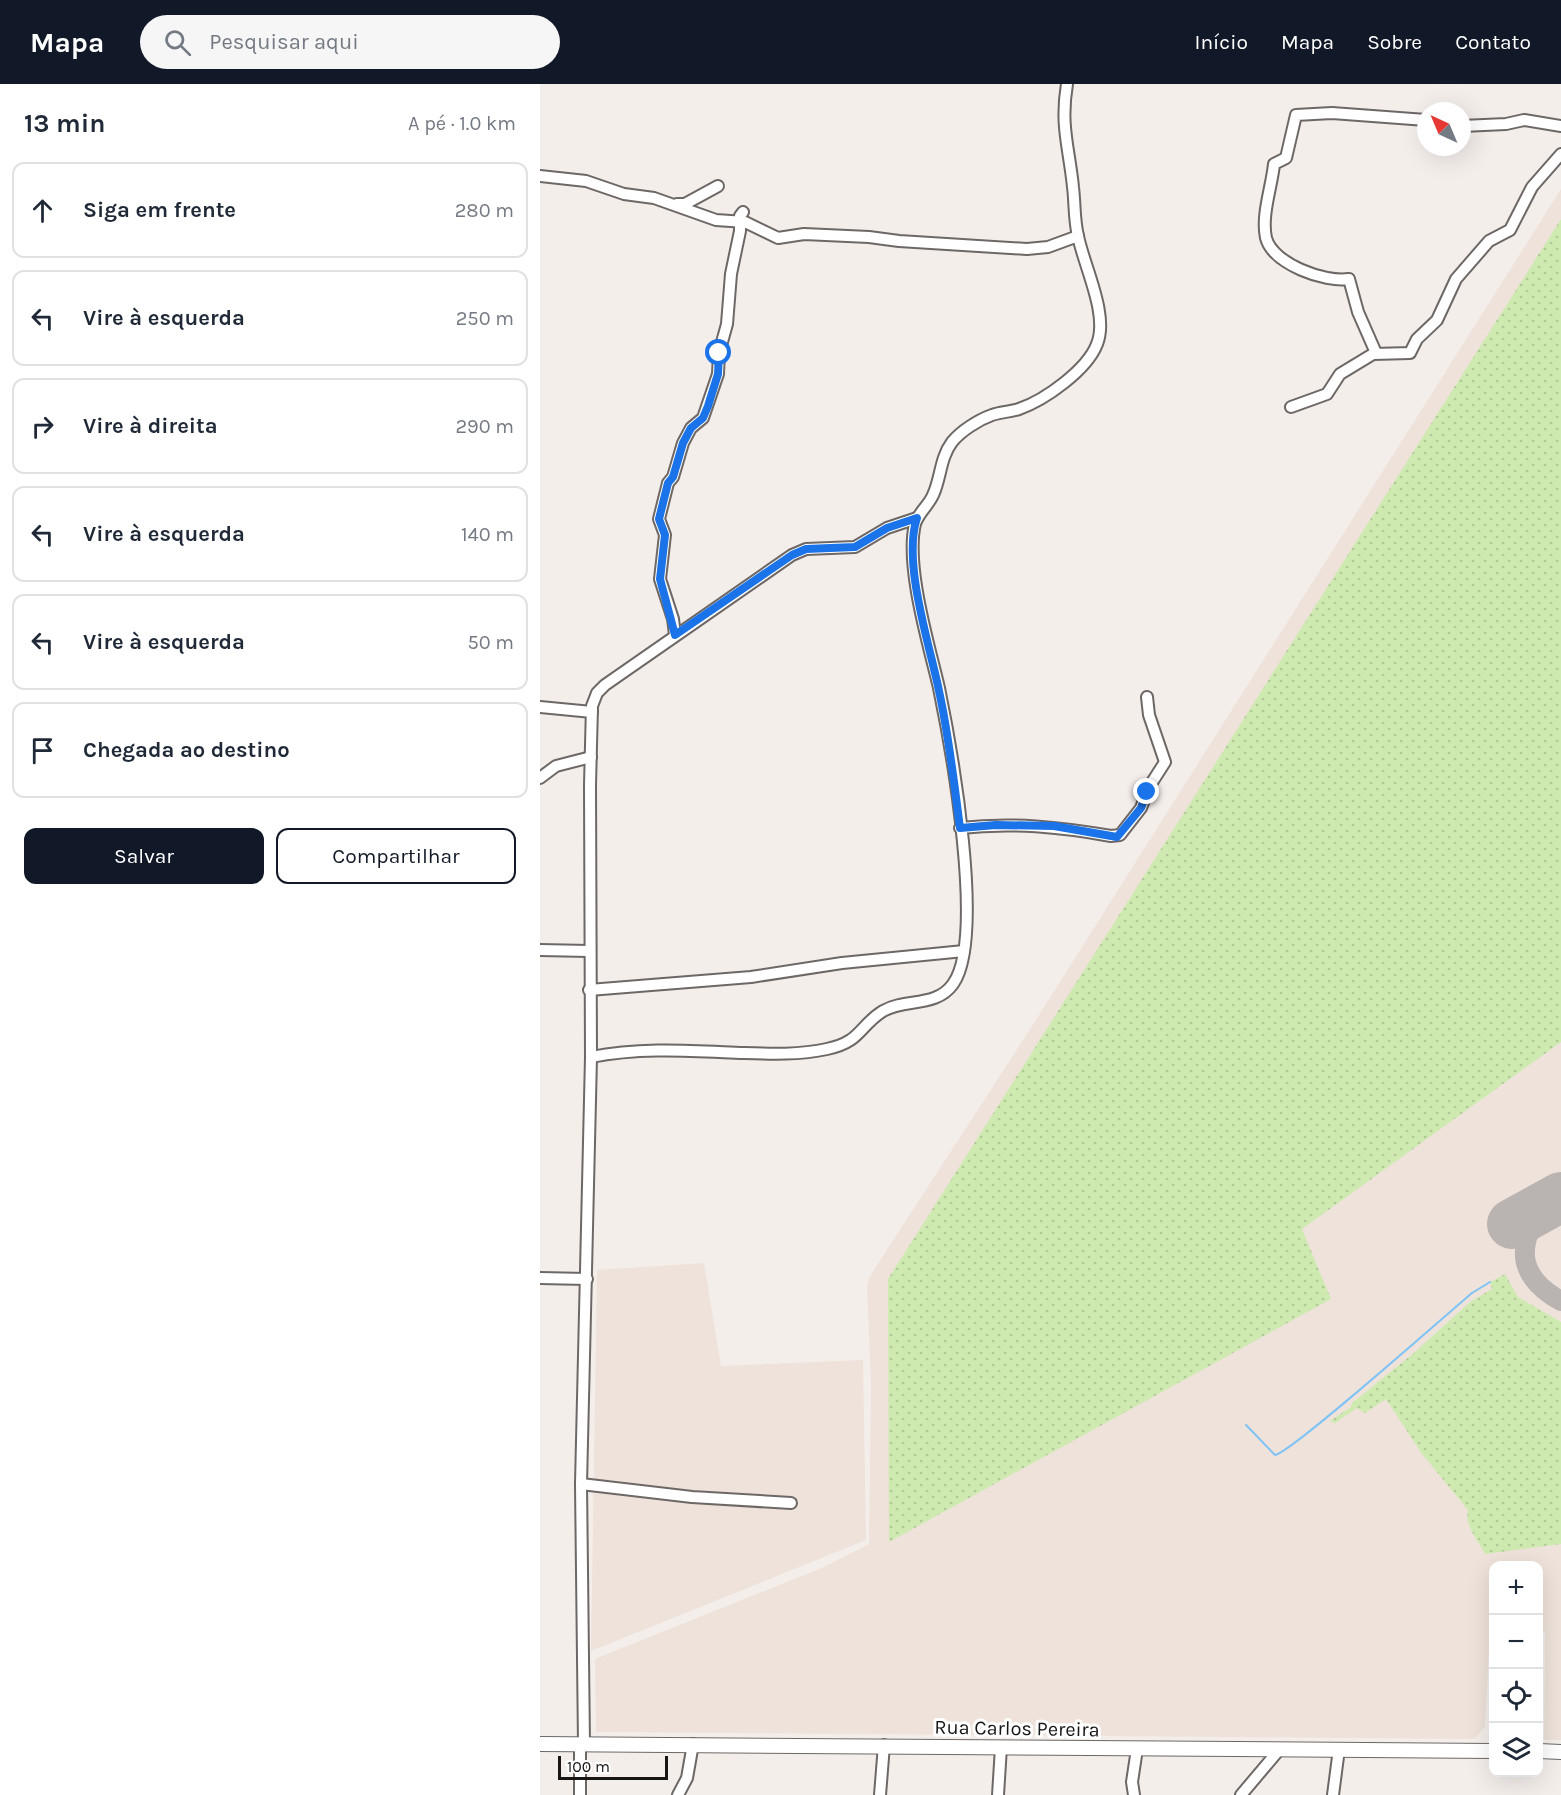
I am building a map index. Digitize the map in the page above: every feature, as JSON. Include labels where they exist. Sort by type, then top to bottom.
[{"type":"main road","name":"Rua Carlos Pereira","points":[[540,1744],[1489,1751]]},
{"type":"main road","points":[[1543,1751],[1561,1752]]},
{"type":"street","points":[[591,1057],[640,1050],[772,1054],[823,1050],[844,1044],[861,1034],[881,1012],[921,1002],[944,992],[953,984],[964,951],[964,858],[940,692],[921,610],[913,551],[917,518],[934,492],[941,465],[951,443],[968,428],[992,415],[1016,411],[1051,393],[1080,368],[1096,348],[1100,325],[1078,236],[1073,183],[1065,150],[1063,116],[1067,84]]},
{"type":"street","points":[[1376,353],[1358,312],[1349,279],[1305,272],[1269,244],[1266,232],[1267,210],[1274,164],[1286,159],[1296,115],[1332,113],[1417,119]]},
{"type":"street","points":[[1471,126],[1506,124],[1524,120],[1561,126]]},
{"type":"street","points":[[1291,407],[1327,394],[1340,374],[1376,353],[1410,353],[1417,339],[1437,320],[1456,279],[1489,241],[1510,230],[1532,187],[1561,154]]},
{"type":"street","points":[[540,176],[586,182],[624,195],[647,197],[716,220],[741,216],[778,238],[804,234],[1027,249],[1048,247],[1078,236]]},
{"type":"street","points":[[673,204],[685,204],[718,186]]},
{"type":"street","points":[[675,635],[660,579],[665,535],[659,519],[668,483],[673,477],[683,443],[691,428],[703,418],[718,374],[719,353],[728,324],[731,274],[735,262],[741,216]]},
{"type":"street","points":[[580,1795],[582,1744],[581,1484],[591,1057],[589,951],[591,757],[594,699],[605,685],[792,555],[806,549],[855,547],[887,528],[917,518]]},
{"type":"street","points":[[960,828],[996,825],[1054,826],[1111,836],[1120,835],[1141,808],[1149,787],[1165,762],[1149,715],[1147,697]]},
{"type":"street","points":[[540,707],[592,712]]},
{"type":"street","points":[[540,778],[556,766],[591,757]]},
{"type":"street","points":[[540,950],[589,951]]},
{"type":"street","points":[[590,990],[751,977],[842,963],[964,951]]},
{"type":"street","points":[[540,1278],[587,1279]]},
{"type":"street","points":[[581,1484],[692,1497],[791,1503]]},
{"type":"street","points":[[678,1795],[687,1778],[693,1744]]},
{"type":"street","points":[[880,1795],[884,1745]]},
{"type":"street","points":[[998,1795],[1001,1747]]},
{"type":"street","points":[[1134,1795],[1132,1782],[1137,1749]]},
{"type":"street","points":[[1333,1795],[1339,1749]]},
{"type":"street","points":[[1241,1795],[1279,1750]]},
{"type":"shaded area","points":[[1561,189],[1561,1740],[1544,1740],[1543,1561],[1489,1561],[1489,1649],[1485,1727],[1474,1739],[596,1732],[595,1659],[824,1567],[869,1544],[871,1383],[867,1287],[870,1276],[1034,1023]]},
{"type":"shaded area","points":[[704,1263],[721,1366],[863,1360],[866,1540],[591,1651],[597,1270]]},
{"type":"green space","points":[[1561,219],[1561,1042],[1302,1229],[1331,1299],[889,1542],[888,1279]]},
{"type":"green space","points":[[1505,1274],[1518,1297],[1561,1322],[1561,1544],[1485,1554],[1470,1527],[1468,1510],[1422,1454],[1386,1399],[1365,1413],[1357,1408],[1335,1423],[1330,1421],[1351,1407],[1352,1403],[1415,1352],[1470,1302],[1492,1289],[1490,1282]]},
{"type":"waterway","points":[[1246,1425],[1275,1455],[1287,1449],[1472,1293],[1490,1282]]},
{"type":"taxiway","points":[[1541,1208],[1528,1236],[1525,1249],[1526,1260],[1529,1272],[1536,1282],[1561,1301]]},
{"type":"runway","points":[[1512,1224],[1561,1197]]},
{"type":"route","points":[[719,353],[718,374],[708,406],[703,418],[691,428],[683,443],[673,477],[668,483],[659,519],[665,535],[660,579],[673,619],[672,630],[675,635],[792,555],[806,549],[855,547],[887,528],[917,518],[913,551],[921,610],[940,692],[960,828],[996,825],[1054,826],[1117,837],[1141,808],[1147,792]]}]
